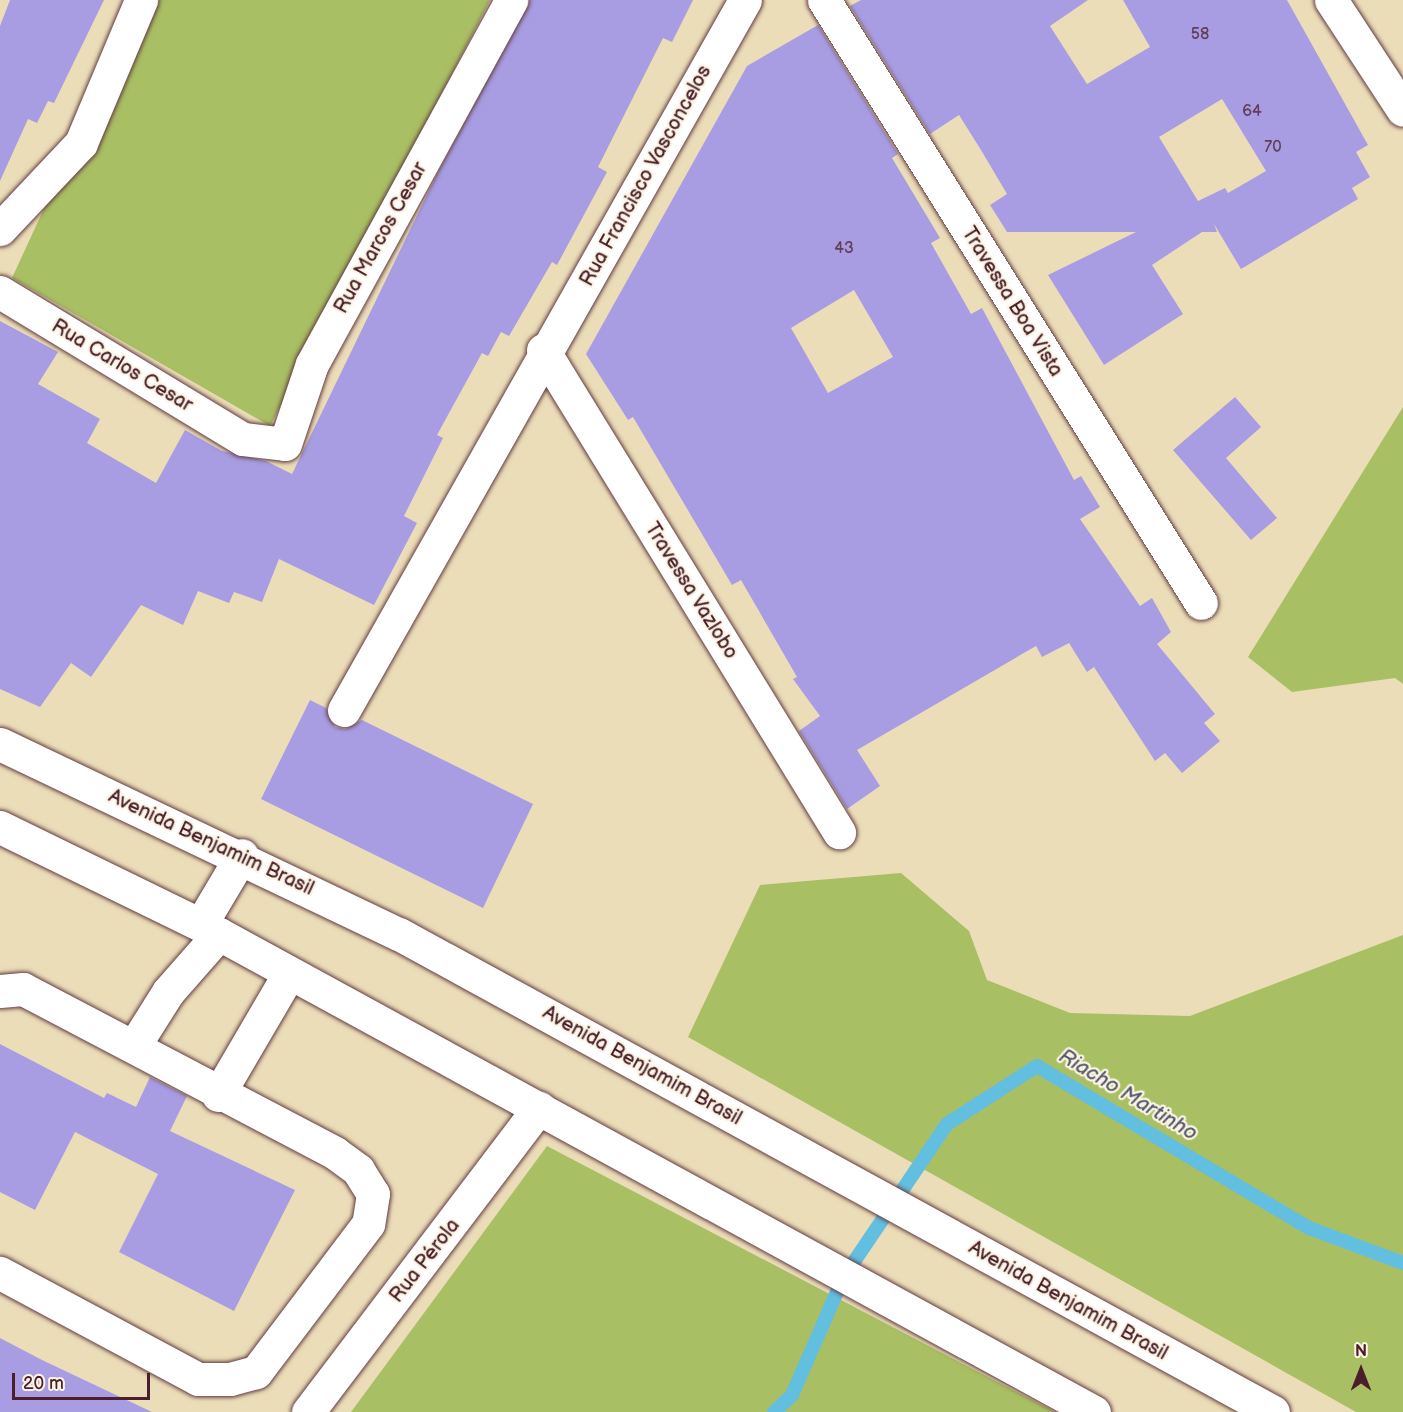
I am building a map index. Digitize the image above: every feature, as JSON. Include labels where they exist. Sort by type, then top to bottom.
[{"type":"street","points":[[0,229],[81,143],[141,0]]},
{"type":"street","name":"Rua Marcos Cesar","points":[[243,439],[285,444],[312,364],[511,0]]},
{"type":"street","name":"Rua Francisco Vasconcelos","points":[[344,710],[543,350],[594,272],[745,0]]},
{"type":"street","name":"Travessa Boa Vista","points":[[824,0],[1201,603]]},
{"type":"street","points":[[1331,0],[1403,110]]},
{"type":"street","name":"Rua Carlos Cesar","points":[[0,292],[243,439]]},
{"type":"street","name":"Travessa Vazlobo","points":[[543,350],[839,832]]},
{"type":"street","name":"Avenida Benjamim Brasil","points":[[0,744],[242,855],[493,985],[1273,1412]]},
{"type":"street","points":[[0,827],[210,929],[288,975],[539,1108],[1095,1412]]},
{"type":"street","points":[[134,1046],[210,929],[242,855]]},
{"type":"street","points":[[218,1095],[288,975]]},
{"type":"street","points":[[0,991],[24,989],[134,1046],[218,1095],[335,1153],[358,1170],[373,1194],[368,1224],[256,1372],[198,1378],[0,1274]]},
{"type":"street","name":"Rua Pérola","points":[[308,1412],[539,1108]]},
{"type":"green space","points":[[140,0],[490,0],[270,426],[12,278]]},
{"type":"green space","points":[[1403,407],[1403,684],[1395,678],[1292,692],[1248,657]]},
{"type":"green space","points":[[901,873],[969,931],[987,980],[1070,1013],[1190,1016],[1403,935],[1403,1412],[1356,1412],[688,1037],[760,885]]},
{"type":"green space","points":[[547,1146],[1055,1412],[351,1412]]},
{"type":"building","points":[[10,0],[104,0],[54,103],[48,101],[37,123],[28,119],[0,181],[0,26]]},
{"type":"building","points":[[530,0],[693,0],[672,42],[663,38],[598,167],[607,172],[557,265],[552,262],[509,336],[501,332],[488,356],[482,353],[437,435],[443,438],[404,516],[417,523],[374,605],[279,559],[262,602],[234,592],[229,603],[198,591],[183,625],[141,605],[91,677],[71,663],[40,707],[0,689],[0,321],[58,352],[38,384],[100,419],[87,443],[156,483],[185,430],[222,451],[266,461],[292,474],[439,170]]},
{"type":"building","points":[[861,0],[1088,0],[1050,26],[1087,84],[1150,47],[1123,0],[1287,0],[1368,145],[1356,152],[1370,177],[1352,188],[1358,199],[1241,269],[1214,224],[1217,232],[1202,232],[1152,265],[1183,314],[1104,365],[1048,275],[1136,232],[1007,232],[990,205],[1007,194],[959,115],[930,134],[850,6]],"holes":[[[1222,99],[1266,171],[1228,193],[1225,188],[1198,201],[1159,137]]]},
{"type":"building","points":[[818,25],[898,154],[892,158],[940,238],[931,243],[971,314],[982,308],[1074,480],[1081,476],[1100,507],[1080,519],[1140,606],[1152,598],[1171,632],[1157,644],[1215,714],[1204,723],[1220,741],[1182,773],[1165,753],[1155,761],[1094,667],[1087,672],[1069,643],[1042,657],[1036,646],[857,750],[880,786],[847,809],[799,731],[820,716],[793,679],[797,677],[741,580],[732,585],[633,417],[628,420],[586,354],[747,66]],"holes":[[[854,290],[893,357],[828,393],[791,328]]]},
{"type":"building","points":[[1235,397],[1261,427],[1226,458],[1277,518],[1251,540],[1173,450]]},
{"type":"building","points":[[310,700],[326,708],[335,727],[345,729],[362,720],[533,804],[483,908],[261,799]]},
{"type":"building","points":[[0,1044],[104,1098],[107,1093],[136,1107],[150,1077],[187,1096],[170,1131],[295,1190],[234,1311],[119,1252],[158,1174],[75,1132],[35,1210],[0,1192]]},
{"type":"building","points":[[0,1338],[42,1360],[152,1412],[0,1412]]},
{"type":"waterway","name":"Riacho Martinho","points":[[774,1412],[792,1395],[843,1278],[947,1124],[1037,1066],[1309,1228],[1403,1263]]}]
